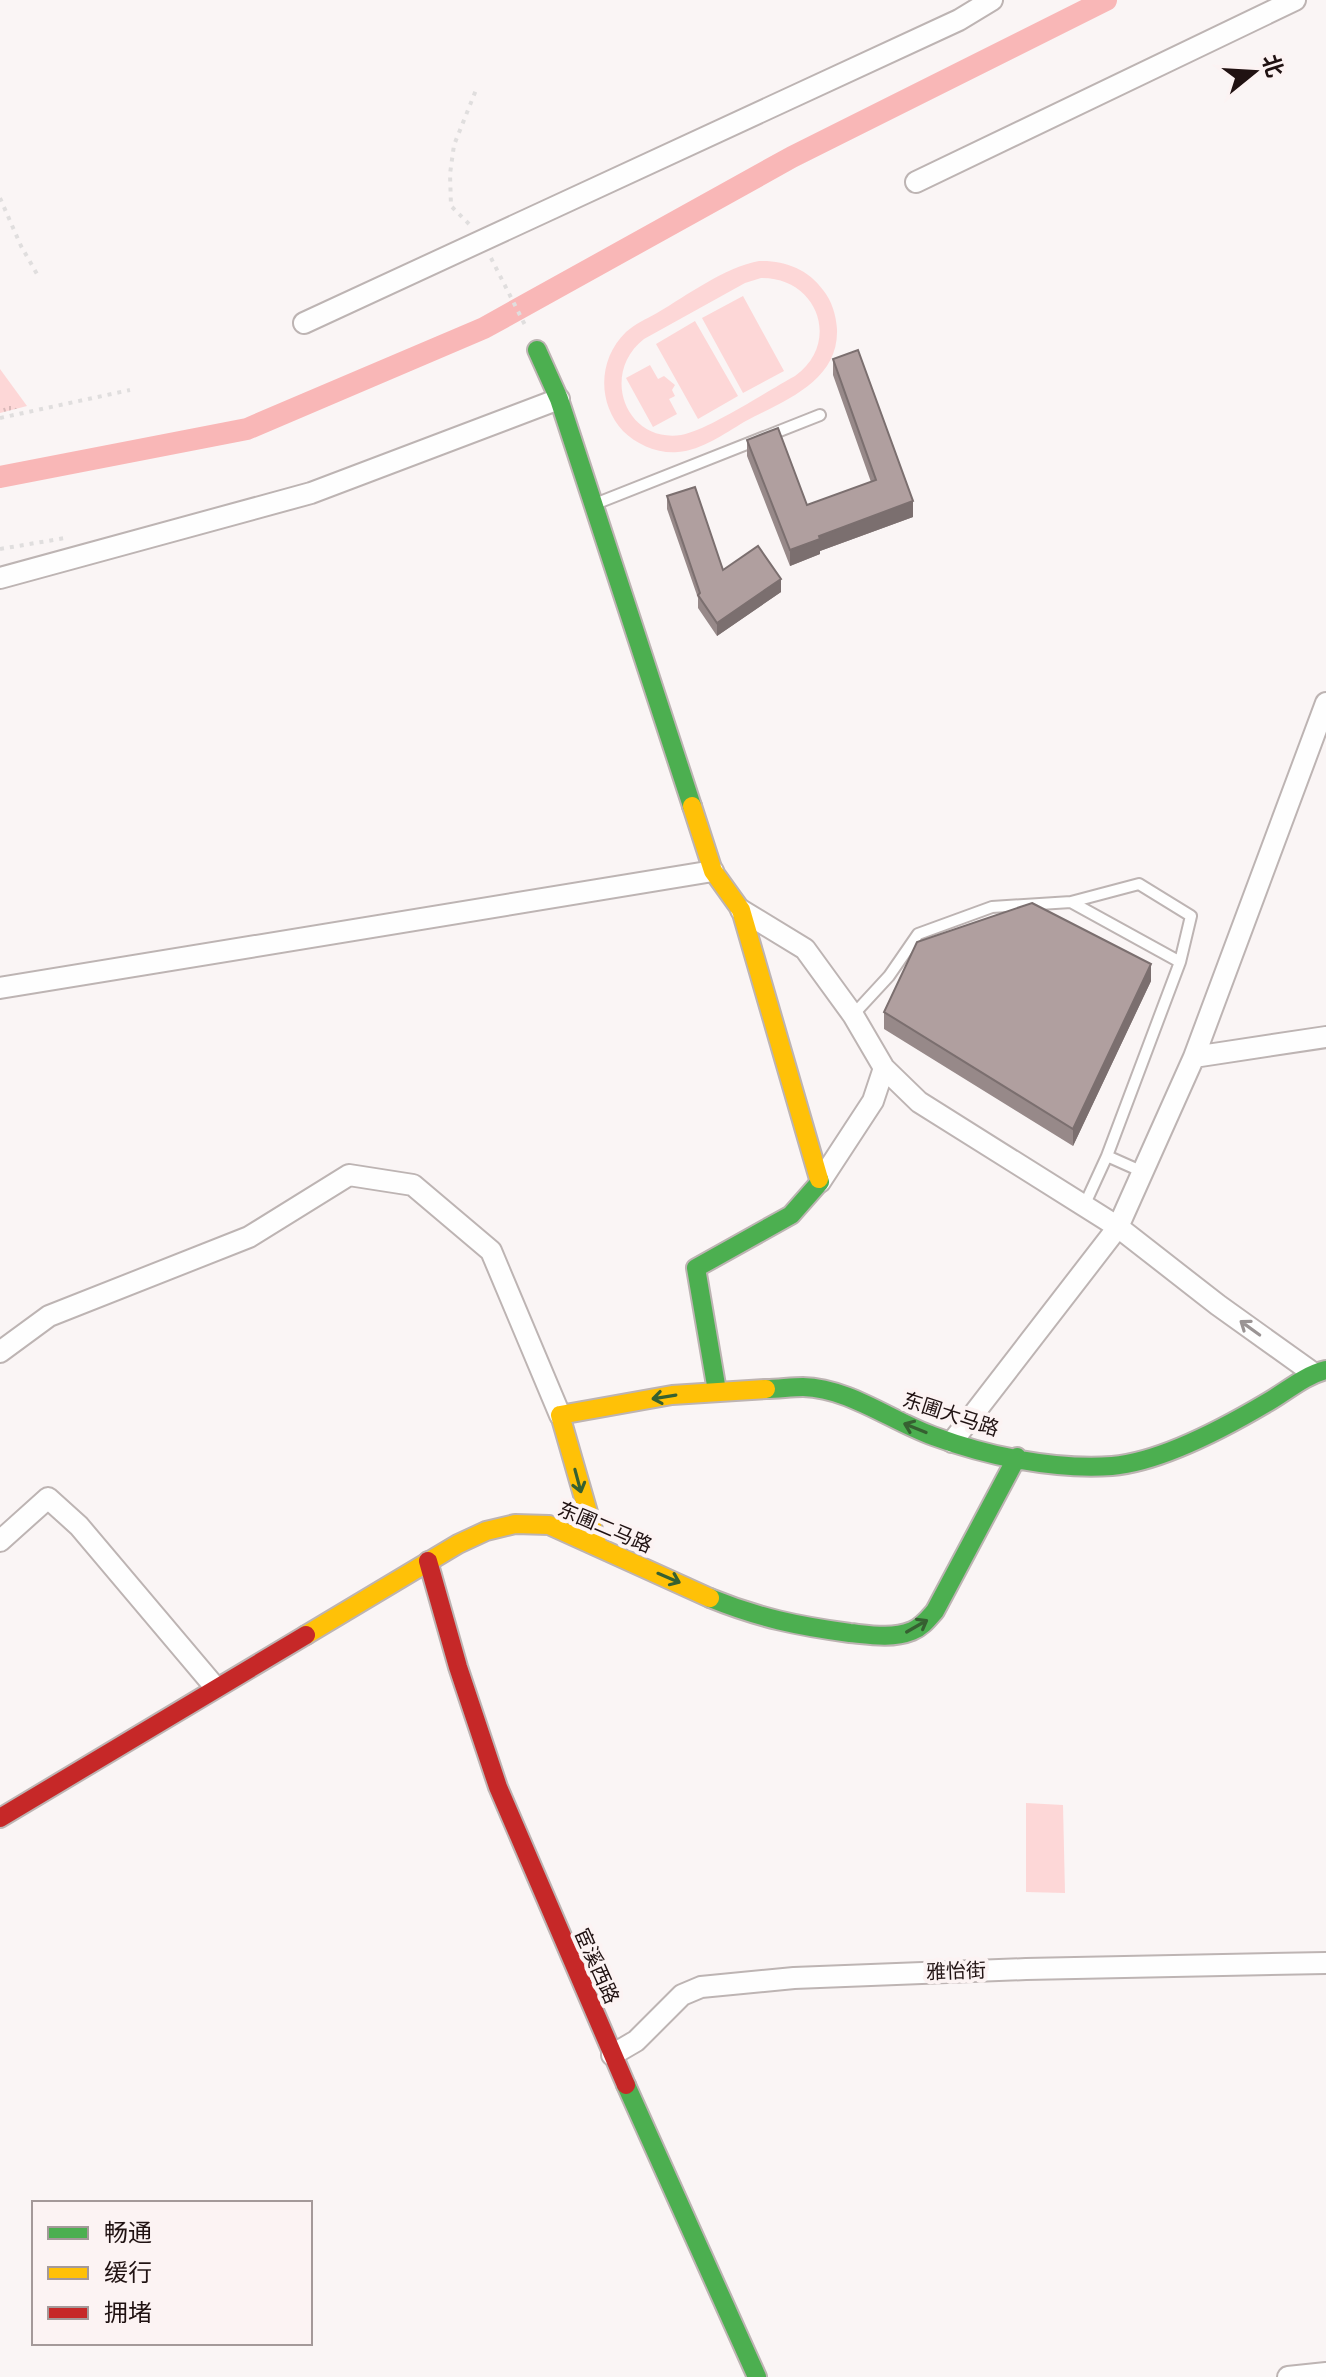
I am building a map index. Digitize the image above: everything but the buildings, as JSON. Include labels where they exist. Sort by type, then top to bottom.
[{"type":"street","points":[[304,323],[959,20],[992,0]]},
{"type":"street","points":[[916,182],[1295,0]]},
{"type":"street","points":[[537,350],[559,399],[713,871],[741,910],[820,1182]]},
{"type":"street","points":[[0,578],[311,493],[559,399]]},
{"type":"street","points":[[952,1442],[1118,1227],[1194,1057],[1326,703]]},
{"type":"street","points":[[0,988],[713,871]]},
{"type":"street","points":[[741,910],[805,949],[853,1015],[884,1068],[919,1102],[1118,1227],[1218,1305],[1322,1375]]},
{"type":"street","points":[[1194,1057],[1326,1037]]},
{"type":"street","points":[[717,1391],[696,1268],[791,1215],[820,1182],[873,1101],[884,1068]]},
{"type":"street","points":[[0,1352],[49,1316],[249,1237],[349,1175],[413,1185],[491,1251],[560,1415],[598,1547]]},
{"type":"street","name":"东圃大马路","points":[[560,1415],[672,1395],[804,1387],[825,1389],[952,1442],[1017,1457],[1080,1466],[1135,1463],[1215,1433],[1322,1375]]},
{"type":"street","name":"东圃二马路","points":[[0,1818],[428,1561],[488,1530],[526,1521],[549,1525],[758,1615],[814,1628],[894,1635],[912,1631],[925,1624],[935,1611],[1017,1457]]},
{"type":"street","points":[[0,1541],[48,1498],[79,1526],[215,1687]]},
{"type":"street","name":"宦溪西路","points":[[428,1561],[498,1787],[612,2055],[757,2377]]},
{"type":"street","name":"雅怡街","points":[[612,2055],[636,2041],[682,1995],[701,1987],[794,1978],[1010,1969],[1326,1963]]},
{"type":"street","points":[[1288,2377],[1326,2373]]},
{"type":"lane","points":[[593,505],[820,415]]},
{"type":"lane","points":[[853,1015],[889,976],[918,934],[992,907],[1071,902],[1139,884],[1191,916],[1180,962],[1107,1156],[1084,1206]]},
{"type":"lane","points":[[1071,902],[1180,962]]},
{"type":"lane","points":[[1107,1156],[1143,1172]]},
{"type":"path","points":[[476,90],[454,145],[450,174],[451,206],[493,262],[537,350]]},
{"type":"path","points":[[0,198],[37,274]]},
{"type":"path","points":[[0,418],[130,390]]},
{"type":"green space","points":[[759,261],[786,264],[803,271],[817,283],[835,313],[835,347],[829,363],[806,388],[704,445],[671,452],[649,448],[635,440],[615,420],[605,394],[606,368],[617,343],[637,324],[706,283]],"holes":[[[761,278],[797,288],[809,300],[817,314],[820,330],[809,362],[795,376],[722,418],[681,435],[662,435],[645,428],[633,417],[625,403],[623,369],[631,353],[644,339],[745,283]]]},
{"type":"green space","points":[[743,296],[784,371],[743,393],[702,318]]},
{"type":"green space","points":[[695,321],[738,396],[698,419],[656,344]]},
{"type":"green space","points":[[650,365],[658,379],[664,376],[675,385],[672,390],[675,396],[669,399],[677,414],[653,427],[626,378]]},
{"type":"green space","points":[[0,369],[27,406],[0,413]]},
{"type":"green space","points":[[1026,1803],[1063,1805],[1065,1893],[1026,1892]]},
{"type":"waterway","points":[[0,477],[247,429],[484,328],[792,157],[1106,0]]},
{"type":"traffic: fast","points":[[537,350],[559,399],[692,806]]},
{"type":"traffic: fast","points":[[717,1391],[696,1268],[791,1215],[820,1182],[819,1179]]},
{"type":"traffic: fast","points":[[766,1389],[803,1387],[837,1393],[917,1430],[975,1450],[1044,1464],[1090,1467],[1131,1463],[1171,1451],[1251,1412],[1303,1379],[1326,1370]]},
{"type":"traffic: fast","points":[[710,1598],[762,1616],[813,1627],[881,1636],[912,1631],[935,1611],[1017,1457]]},
{"type":"traffic: fast","points":[[626,2085],[757,2377]]},
{"type":"traffic: slow","points":[[692,806],[713,871],[741,910],[819,1179]]},
{"type":"traffic: slow","points":[[598,1547],[560,1415],[672,1395],[766,1389]]},
{"type":"traffic: slow","points":[[306,1635],[458,1544],[486,1531],[515,1524],[549,1525],[710,1598]]},
{"type":"traffic: jam","points":[[428,1561],[458,1667],[498,1787],[626,2085]]},
{"type":"traffic: jam","points":[[0,1818],[306,1635]]}]
